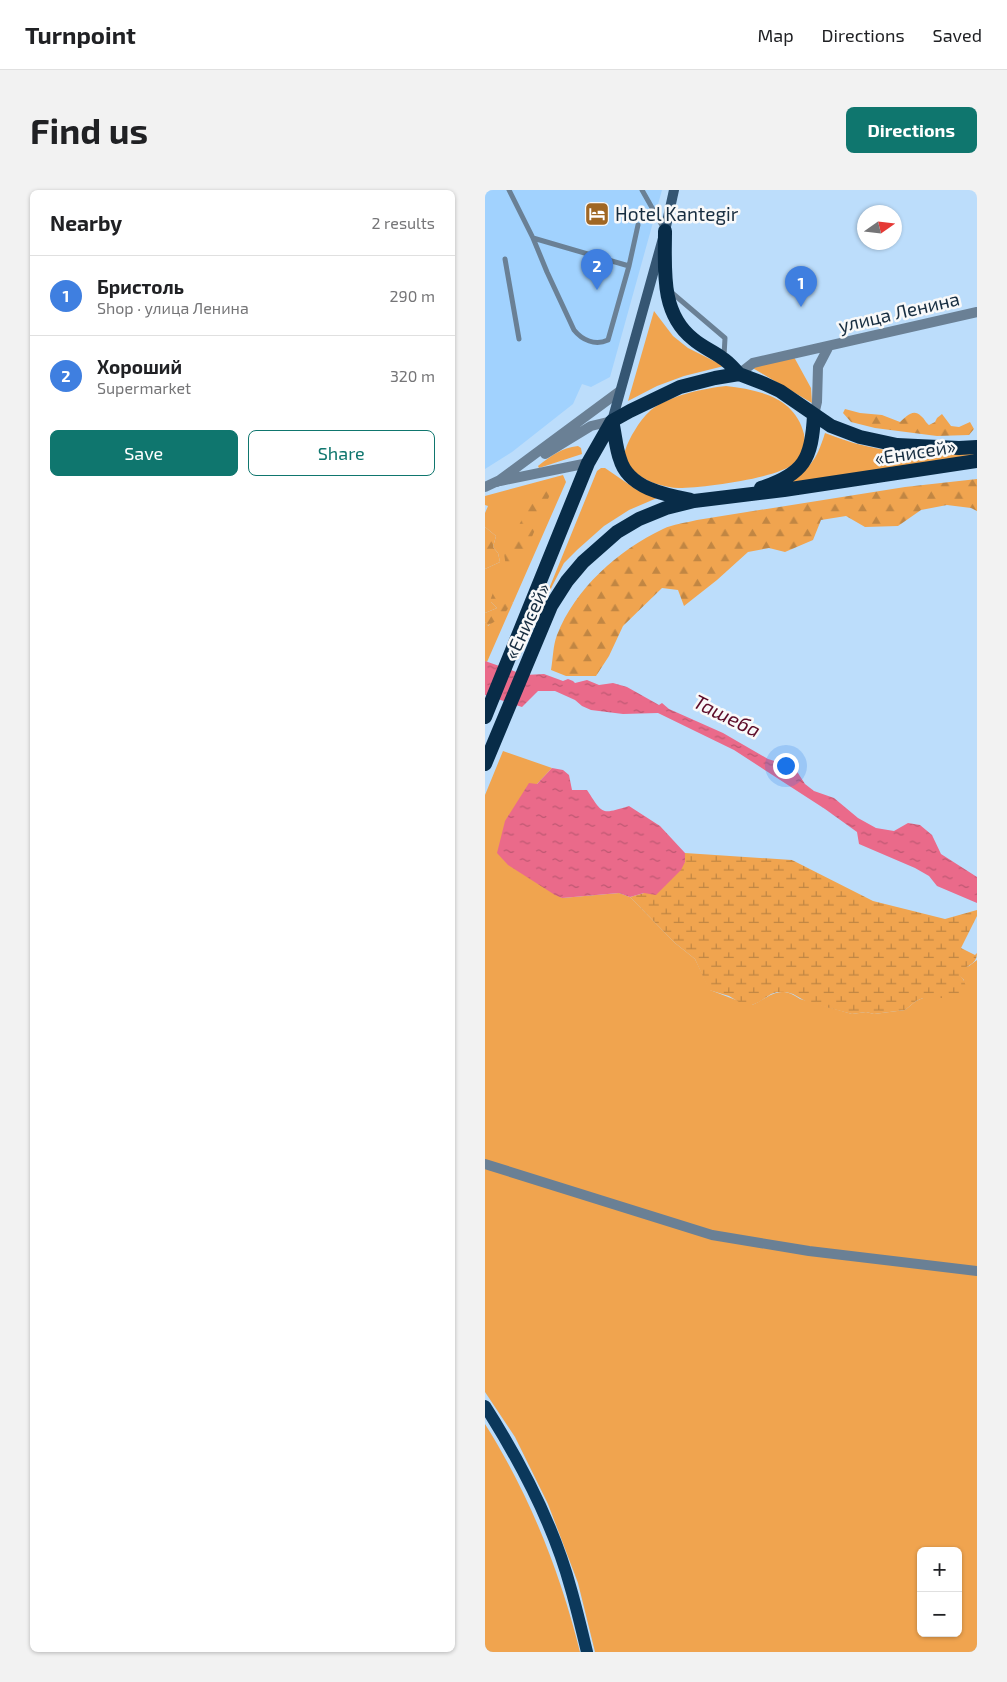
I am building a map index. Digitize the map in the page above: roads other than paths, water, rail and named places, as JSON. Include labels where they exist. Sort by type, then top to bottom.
[{"type":"highway","points":[[665,231],[666,288],[672,312],[686,333],[695,341],[724,359],[739,374]]},
{"type":"highway","points":[[612,421],[658,396],[681,387],[739,374]]},
{"type":"highway","name":"«Енисей»","points":[[739,374],[780,391],[831,426],[860,437],[897,445],[951,448],[977,447]]},
{"type":"highway","name":"«Енисей»","points":[[739,496],[774,483],[802,465],[812,445],[814,415]]},
{"type":"highway","name":"«Енисей»","points":[[485,717],[588,463],[612,421]]},
{"type":"highway","name":"«Енисей»","points":[[612,421],[619,459],[626,472],[638,482],[659,492],[694,500]]},
{"type":"highway","name":"«Енисей»","points":[[485,764],[551,606],[567,581],[583,562],[617,532],[639,519],[694,500],[739,496],[977,461]]},
{"type":"main road","points":[[612,421],[665,231],[674,190]]},
{"type":"main road","points":[[485,1406],[538,1503],[571,1587],[587,1652]]},
{"type":"street","name":"улица Ленина","points":[[739,374],[753,363],[977,312]]},
{"type":"street","points":[[814,415],[817,402],[818,367],[829,346]]},
{"type":"street","points":[[497,482],[621,390]]},
{"type":"street","points":[[485,487],[497,482],[591,426],[612,421]]},
{"type":"street","points":[[497,482],[588,463]]},
{"type":"street","points":[[485,1164],[712,1234],[809,1251],[977,1271]]},
{"type":"lane","points":[[509,190],[533,238],[574,330],[584,340],[602,342],[608,340],[629,266],[638,225]]},
{"type":"lane","points":[[641,190],[665,231]]},
{"type":"lane","points":[[533,238],[629,266]]},
{"type":"lane","points":[[505,258],[519,339]]},
{"type":"lane","points":[[666,288],[725,338],[724,359]]},
{"type":"water","points":[[485,661],[525,675],[544,674],[563,681],[568,679],[575,683],[587,680],[599,685],[613,683],[627,687],[659,705],[662,703],[669,709],[723,733],[768,759],[791,766],[805,784],[814,791],[834,798],[858,818],[876,828],[894,831],[908,823],[920,825],[932,835],[941,854],[977,877],[977,903],[937,886],[929,876],[915,868],[859,844],[857,832],[825,809],[734,750],[658,713],[623,714],[591,710],[555,691],[538,691],[522,707],[485,695]]},
{"type":"water","points":[[552,768],[563,770],[569,775],[572,790],[587,790],[596,804],[603,810],[612,811],[629,806],[660,826],[685,853],[685,862],[681,870],[656,895],[644,893],[630,897],[619,893],[562,898],[508,865],[497,853],[505,821],[529,783],[537,784]]},
{"type":"place","name":"Hotel Kantegir","points":[[597,214]]},
{"type":"place","name":"Хороший","points":[[597,290]]},
{"type":"place","name":"Бристоль","points":[[801,307]]},
{"type":"water label","name":"Ташеба","points":[[727,716]]}]
